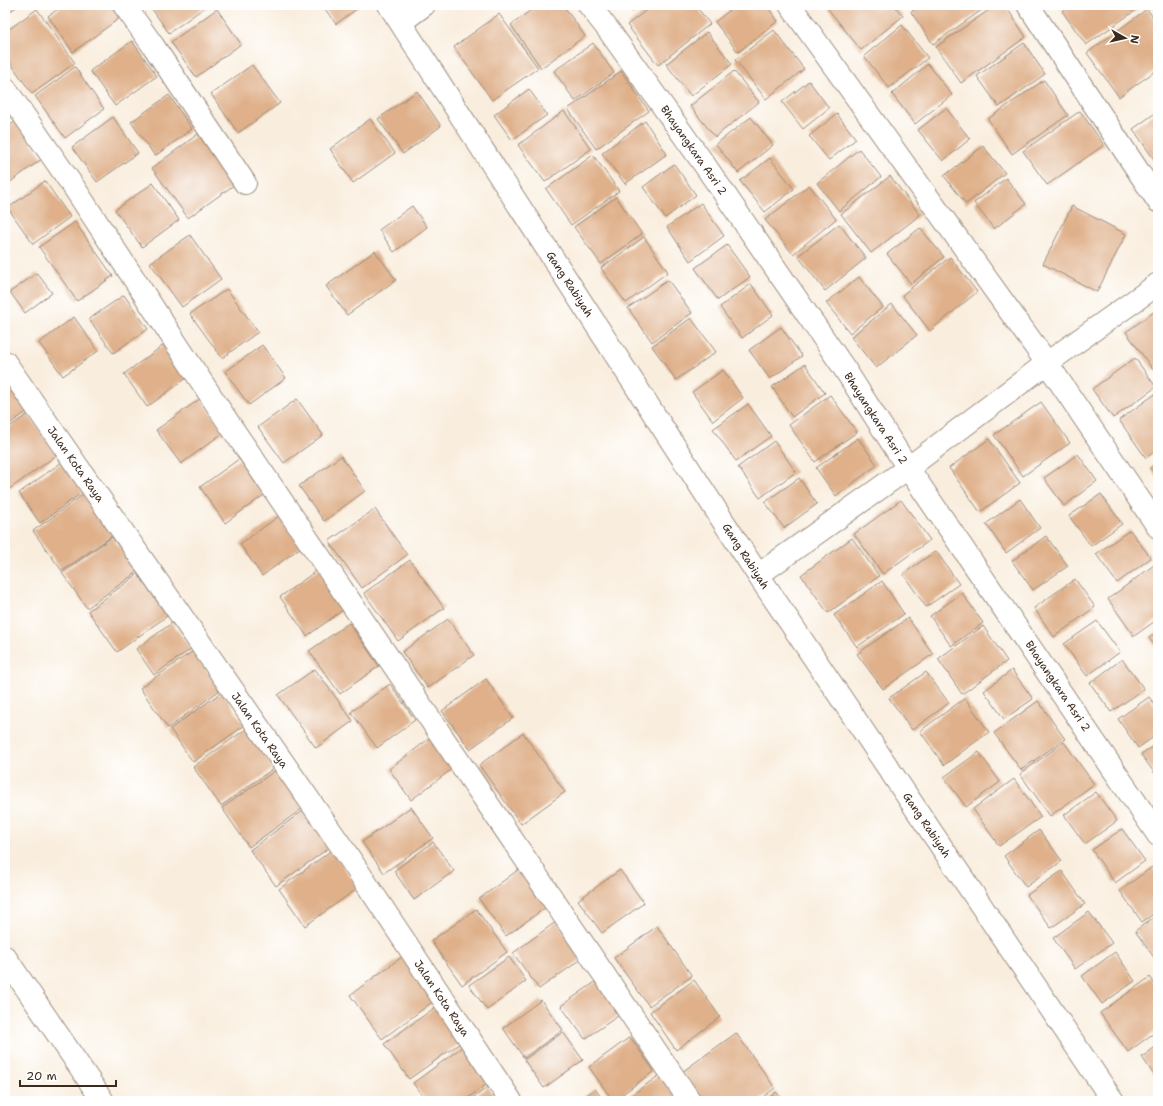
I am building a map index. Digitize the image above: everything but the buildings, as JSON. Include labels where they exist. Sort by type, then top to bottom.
[{"type":"street","points":[[124,5],[154,47],[245,184]]},
{"type":"street","points":[[395,14],[424,5]]},
{"type":"street","name":"Bhayangkara Asri 2","points":[[589,5],[610,32],[709,171],[844,368],[908,468],[1158,835]]},
{"type":"street","points":[[790,5],[1047,363],[1158,527]]},
{"type":"street","points":[[1028,5],[1158,201]]},
{"type":"street","name":"Gang Rabiyah","points":[[395,14],[758,575],[1114,1101]]},
{"type":"street","points":[[5,88],[75,189],[228,422],[690,1101]]},
{"type":"street","points":[[758,575],[908,468],[1047,363],[1158,284]]},
{"type":"street","name":"Jalan Kota Raya","points":[[5,362],[341,846],[511,1101]]},
{"type":"street","points":[[6,962],[103,1101]]}]
